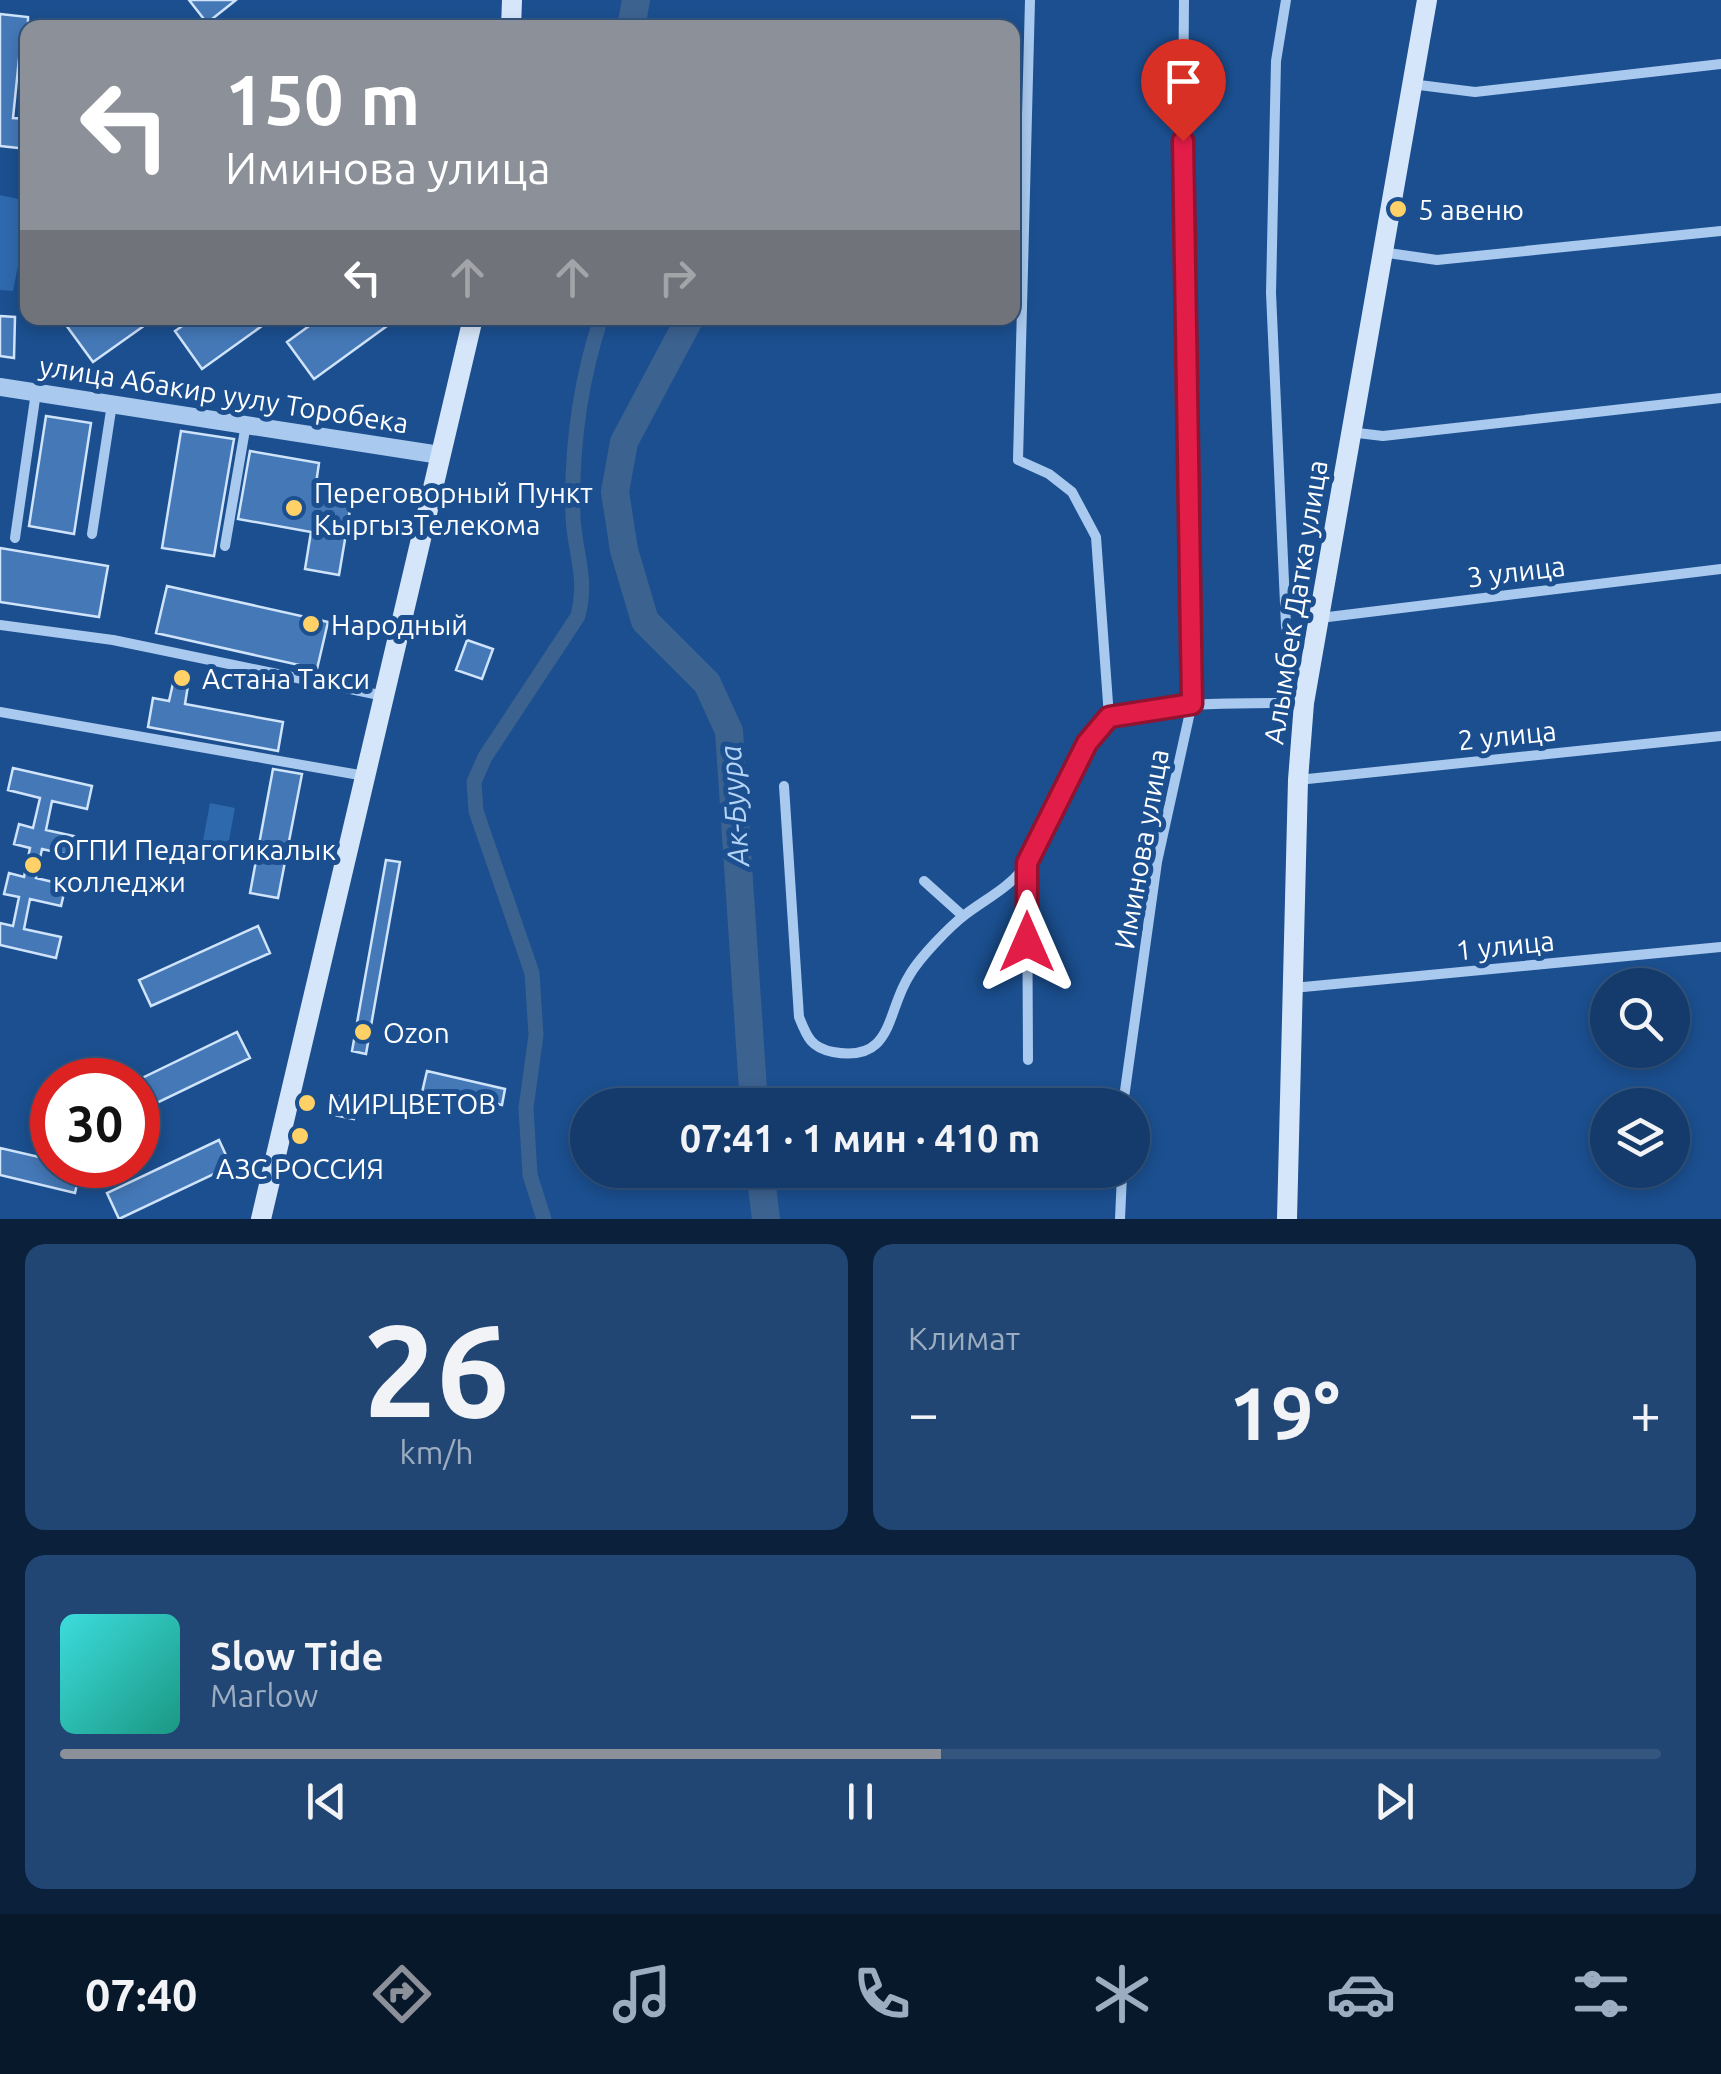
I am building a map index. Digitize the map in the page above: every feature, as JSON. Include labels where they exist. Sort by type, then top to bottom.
[{"type":"main road","name":"Алымбек Датка улица","points":[[1287,1219],[1298,780],[1304,703],[1427,0]]},
{"type":"main road","points":[[260,1219],[471,325]]},
{"type":"street","points":[[1030,0],[1018,460],[1049,474],[1072,492],[1096,537],[1109,717]]},
{"type":"street","name":"Иминова улица","points":[[1125,1088],[1158,862],[1192,704],[1182,246],[1184,0]]},
{"type":"street","points":[[1286,0],[1276,61],[1271,294],[1286,626],[1290,653],[1307,678]]},
{"type":"street","points":[[1411,84],[1475,92],[1721,64]]},
{"type":"street","points":[[1381,252],[1437,260],[1721,231]]},
{"type":"street","name":"улица Абакир уулу Торобека","points":[[0,388],[440,455]]},
{"type":"street","points":[[15,538],[36,392]]},
{"type":"street","points":[[1349,432],[1382,436],[1721,398]]},
{"type":"street","points":[[92,534],[112,404]]},
{"type":"street","points":[[225,546],[246,424]]},
{"type":"street","name":"3 улица","points":[[1318,618],[1721,569]]},
{"type":"street","points":[[0,624],[113,640],[384,696]]},
{"type":"street","points":[[784,786],[799,1017],[807,1039],[818,1049],[846,1054],[864,1052],[885,1037],[909,976],[963,916],[1006,887],[1027,863],[1087,743],[1109,717],[1192,704],[1304,703]]},
{"type":"street","points":[[0,712],[365,776]]},
{"type":"street","name":"2 улица","points":[[1298,780],[1721,736]]},
{"type":"street","points":[[1027,863],[1028,1060]]},
{"type":"street","points":[[924,881],[963,916]]},
{"type":"street","name":"1 улица","points":[[1293,988],[1721,947]]},
{"type":"street","points":[[1120,1219],[1121,1188]]},
{"type":"shaded area","points":[[0,195],[20,199],[20,256],[13,291],[0,290]]},
{"type":"shaded area","points":[[210,803],[235,808],[227,851],[202,846]]},
{"type":"building","points":[[189,0],[236,0],[211,20],[205,20]]},
{"type":"building","points":[[0,14],[28,17],[20,20],[13,118],[20,118],[20,148],[0,146]]},
{"type":"building","points":[[0,316],[15,317],[14,358],[0,356]]},
{"type":"building","points":[[66,325],[145,325],[93,362]]},
{"type":"building","points":[[184,325],[263,325],[202,369],[175,331]]},
{"type":"building","points":[[310,325],[388,325],[314,379],[287,342]]},
{"type":"building","points":[[46,416],[91,423],[74,534],[29,526]]},
{"type":"building","points":[[181,431],[234,439],[214,556],[162,548]]},
{"type":"building","name":"Переговорный Пункт КыргызТелекома","points":[[250,451],[319,463],[315,491],[352,498],[339,575],[305,569],[311,532],[238,519]]},
{"type":"building","points":[[0,548],[108,566],[99,617],[0,602]]},
{"type":"building","points":[[167,586],[328,622],[317,669],[156,633]]},
{"type":"building","points":[[467,640],[493,649],[482,679],[456,670]]},
{"type":"building","points":[[176,670],[190,673],[185,704],[283,722],[278,751],[148,727],[153,698],[169,701]]},
{"type":"building","name":"ОГПИ Педагогикалык колледжи","points":[[13,768],[92,786],[87,809],[52,801],[46,830],[78,837],[73,856],[42,849],[36,878],[66,885],[61,906],[30,899],[24,929],[61,937],[56,958],[0,945],[0,923],[13,926],[19,897],[4,894],[9,873],[24,877],[30,848],[14,844],[19,824],[33,828],[40,798],[8,790]]},
{"type":"building","points":[[273,769],[302,774],[278,898],[250,893]]},
{"type":"building","points":[[386,860],[400,862],[366,1054],[352,1051]]},
{"type":"building","points":[[258,926],[270,953],[151,1006],[139,980]]},
{"type":"building","points":[[237,1032],[250,1058],[160,1101],[160,1069]]},
{"type":"building","points":[[427,1071],[505,1089],[502,1105],[440,1091],[437,1105],[420,1101]]},
{"type":"building","points":[[332,1095],[359,1101],[354,1119],[329,1114]]},
{"type":"building","points":[[219,1140],[231,1166],[119,1219],[107,1193],[118,1188],[160,1188],[160,1168]]},
{"type":"building","points":[[0,1148],[30,1155],[30,1182],[0,1175]]},
{"type":"waterway","name":"Ак-Буура","points":[[632,20],[636,0]]},
{"type":"waterway","points":[[544,1219],[530,1175],[526,1108],[536,1035],[532,973],[476,811],[474,782],[485,757],[578,616],[582,589],[573,517],[575,441],[582,391],[599,325]]},
{"type":"waterway","name":"Ак-Буура","points":[[686,325],[624,442],[615,492],[624,550],[645,621],[707,683],[729,731],[753,1088]]},
{"type":"waterway","name":"Ак-Буура","points":[[762,1188],[766,1219]]},
{"type":"place","name":"5 авеню","points":[[1398,209]]},
{"type":"place","name":"Переговорный Пункт КыргызТелекома","points":[[294,508]]},
{"type":"place","name":"Народный","points":[[311,624]]},
{"type":"place","name":"Астана Такси","points":[[182,678]]},
{"type":"place","name":"ОГПИ Педагогикалык колледжи","points":[[33,865]]},
{"type":"place","name":"Ozon","points":[[363,1032]]},
{"type":"place","name":"МИРЦВЕТОВ","points":[[307,1103]]},
{"type":"place","name":"АЗС РОССИЯ","points":[[300,1136]]},
{"type":"route","points":[[1027,942],[1027,863],[1087,743],[1109,717],[1192,704],[1183,141]]}]
